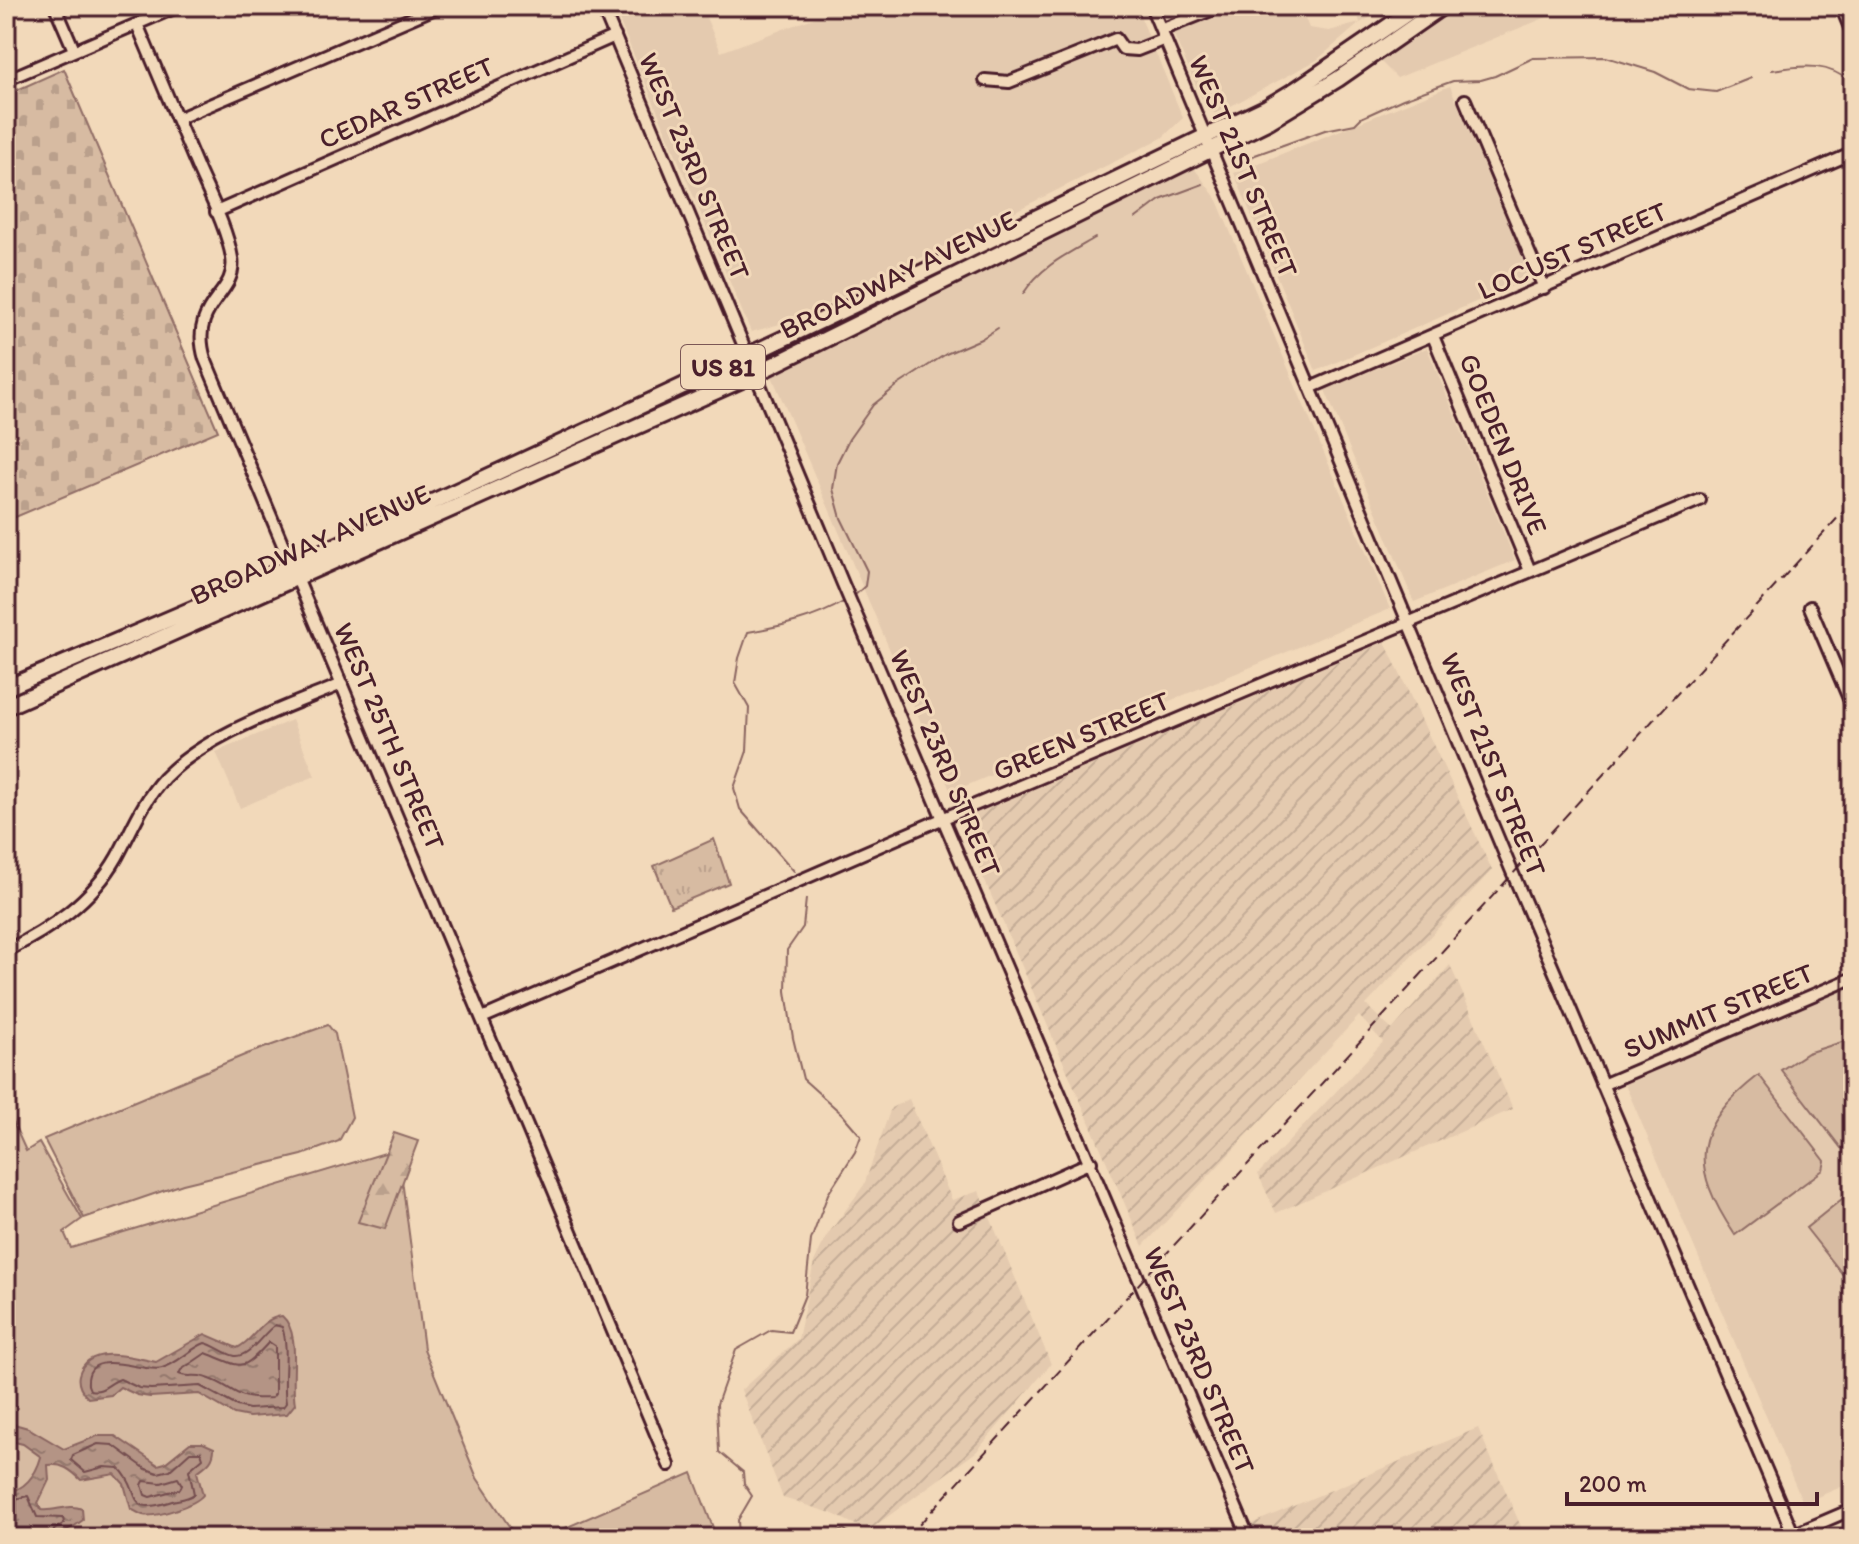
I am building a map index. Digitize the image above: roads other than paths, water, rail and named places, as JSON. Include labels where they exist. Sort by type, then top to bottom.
[{"type":"highway","name":"BROADWAY AVENUE","points":[[6,707],[749,355],[1303,102],[1421,13],[1443,6]]},
{"type":"highway","name":"BROADWAY AVENUE","points":[[6,688],[295,572],[757,373],[1208,143]]},
{"type":"street","points":[[55,6],[74,50]]},
{"type":"street","points":[[6,80],[179,6]]},
{"type":"street","points":[[177,119],[440,6]]},
{"type":"street","name":"WEST 23RD STREET","points":[[602,6],[843,584],[1249,1538]]},
{"type":"street","name":"WEST 21ST STREET","points":[[1151,6],[1791,1537]]},
{"type":"street","points":[[985,80],[1009,82],[1116,39],[1120,44],[1132,46],[1163,35],[1221,6]]},
{"type":"street","points":[[1841,6],[1853,35]]},
{"type":"street","name":"WEST 25TH STREET","points":[[137,24],[216,212],[232,258],[229,279],[203,319],[202,348],[669,1465]]},
{"type":"street","name":"CEDAR STREET","points":[[216,212],[615,36]]},
{"type":"street","points":[[1465,100],[1544,288]]},
{"type":"street","name":"LOCUST STREET","points":[[1310,388],[1853,153]]},
{"type":"street","name":"GOEDEN DRIVE","points":[[1433,336],[1530,571]]},
{"type":"street","name":"GREEN STREET","points":[[482,1018],[944,818],[1700,500]]},
{"type":"street","points":[[1810,607],[1853,708]]},
{"type":"street","points":[[6,951],[51,926],[89,895],[111,867],[152,792],[186,759],[239,729],[342,684]]},
{"type":"street","name":"SUMMIT STREET","points":[[1602,1085],[1853,978]]},
{"type":"street","points":[[959,1221],[1091,1162]]},
{"type":"street","points":[[1791,1537],[1853,1509]]},
{"type":"water","points":[[282,1316],[292,1333],[294,1344],[295,1404],[287,1414],[249,1417],[234,1414],[199,1394],[150,1397],[120,1387],[111,1395],[88,1398],[79,1385],[79,1375],[91,1359],[112,1355],[156,1362],[205,1334],[237,1348],[268,1321]]},
{"type":"water","points":[[14,1424],[28,1428],[64,1449],[97,1436],[115,1436],[158,1465],[190,1443],[203,1443],[214,1448],[214,1452],[197,1472],[203,1495],[192,1503],[157,1515],[143,1515],[131,1509],[124,1484],[115,1474],[81,1480],[66,1468],[48,1465],[49,1480],[38,1503],[41,1510],[77,1507],[82,1509],[83,1520],[55,1535],[25,1536],[6,1529],[6,1492],[18,1489],[28,1481],[41,1457],[23,1444],[6,1440],[6,1427]]},
{"type":"waterway","points":[[1237,167],[1255,155],[1325,130],[1355,124],[1361,118],[1403,99],[1453,81],[1495,76],[1533,58],[1606,57],[1655,72],[1688,89],[1716,92],[1751,78]]},
{"type":"waterway","points":[[1772,70],[1815,67],[1835,72],[1853,84]]},
{"type":"waterway","points":[[1136,218],[1160,200],[1203,184]]},
{"type":"waterway","points":[[1023,294],[1046,268],[1095,238]]},
{"type":"waterway","points":[[854,596],[865,586],[867,571],[841,518],[833,489],[837,463],[849,439],[873,405],[898,385],[946,354],[998,328]]},
{"type":"waterway","points":[[794,871],[740,809],[734,788],[747,751],[749,708],[735,683],[739,658],[748,632],[810,617],[845,601]]},
{"type":"waterway","points":[[739,1538],[738,1520],[752,1496],[744,1484],[743,1472],[719,1452],[717,1404],[736,1350],[771,1330],[790,1332],[805,1295],[811,1240],[828,1194],[855,1152],[861,1136],[803,1079],[793,1038],[786,991],[787,950],[803,927],[806,899]]},
{"type":"waterway","points":[[831,1538],[844,1529],[854,1538]]},
{"type":"railway","points":[[907,1538],[1853,501]]}]
